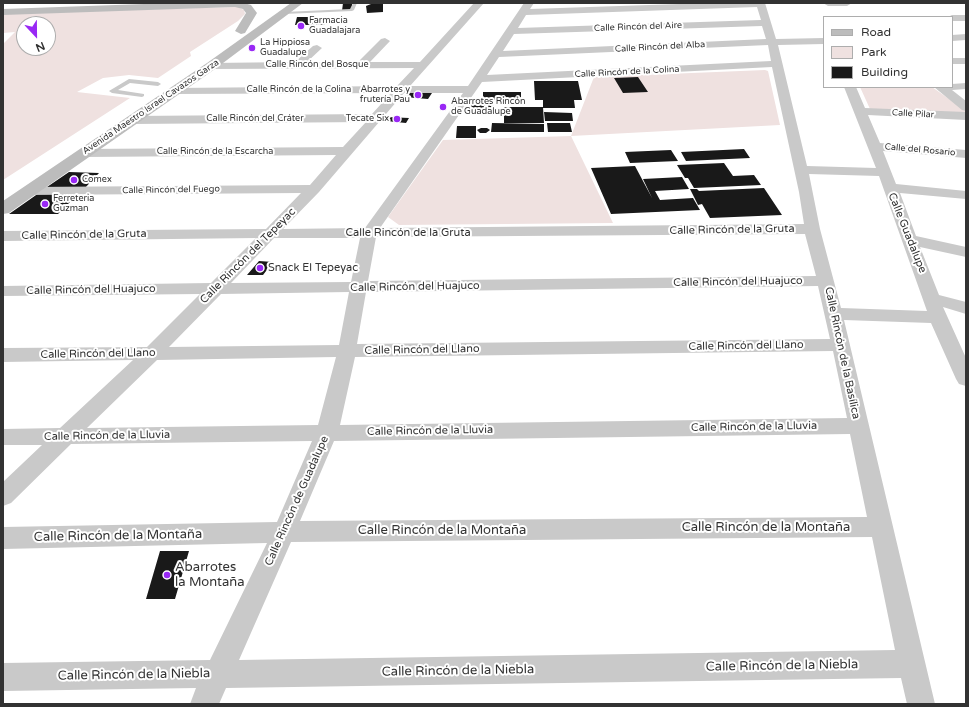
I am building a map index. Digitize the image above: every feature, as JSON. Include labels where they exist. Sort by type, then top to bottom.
[{"type":"main road","points":[[3,5],[71,3]]},
{"type":"main road","points":[[3,8],[165,3]]},
{"type":"main road","name":"Avenida Maestro Israel Cavazos Garza","points":[[182,70],[241,31],[283,8],[298,3]]},
{"type":"main road","points":[[3,12],[235,4],[247,7],[252,13],[241,31]]},
{"type":"main road","name":"Avenida Maestro Israel Cavazos Garza","points":[[129,114],[142,95],[211,66],[283,8]]},
{"type":"main road","name":"Avenida Maestro Israel Cavazos Garza","points":[[3,209],[84,153],[129,114],[167,84]]},
{"type":"main road","points":[[84,153],[89,141],[106,128],[103,124]]},
{"type":"street","name":"Calle Rincón del Tepeyac","points":[[3,496],[151,354],[214,288],[314,189],[400,90],[479,3]]},
{"type":"street","points":[[826,6],[837,3],[847,3]]},
{"type":"street","points":[[526,8],[760,4]]},
{"type":"street","name":"Calle Rincón de la Basílica","points":[[760,4],[772,42],[801,170],[812,229],[834,314],[921,704]]},
{"type":"street","name":"Calle Rincón de Guadalupe","points":[[204,704],[284,532],[327,432],[348,351],[369,233],[496,54],[526,8]]},
{"type":"street","points":[[953,18],[966,18]]},
{"type":"street","name":"Calle Rincón del Aire","points":[[511,31],[766,23]]},
{"type":"street","points":[[953,38],[966,37]]},
{"type":"street","name":"Calle Rincón del Alba","points":[[496,54],[823,41]]},
{"type":"street","points":[[361,65],[385,42]]},
{"type":"street","points":[[298,65],[317,48]]},
{"type":"street","points":[[953,61],[966,60]]},
{"type":"street","name":"Calle Rincón de la Colina","points":[[167,84],[400,90],[776,64]]},
{"type":"street","name":"Calle Rincón del Bosque","points":[[211,66],[423,65]]},
{"type":"street","points":[[953,87],[966,86]]},
{"type":"street","name":"Calle Guadalupe","points":[[850,88],[875,146],[883,172],[911,240],[938,317],[966,377]]},
{"type":"street","points":[[942,88],[966,107]]},
{"type":"street","name":"Calle Pilar","points":[[860,110],[966,116]]},
{"type":"street","name":"Calle Rincón del Cráter","points":[[129,114],[376,118]]},
{"type":"street","name":"Calle del Rosario","points":[[875,146],[966,154]]},
{"type":"street","name":"Calle Rincón de la Escarcha","points":[[84,153],[346,151]]},
{"type":"street","points":[[801,170],[883,172]]},
{"type":"street","points":[[890,188],[966,195]]},
{"type":"street","name":"Calle Rincón del Fuego","points":[[28,191],[314,189]]},
{"type":"street","name":"Calle Rincón de la Gruta","points":[[3,236],[812,229]]},
{"type":"street","points":[[911,240],[966,252]]},
{"type":"street","name":"Calle Rincón del Huajuco","points":[[3,291],[214,288],[359,288],[826,281]]},
{"type":"street","points":[[933,300],[966,308]]},
{"type":"street","points":[[834,314],[938,317]]},
{"type":"street","name":"Calle Rincón del Llano","points":[[3,355],[840,345]]},
{"type":"street","name":"Calle Rincón de la Lluvia","points":[[3,437],[858,426]]},
{"type":"street","name":"Calle Rincón de la Montaña","points":[[3,538],[284,532],[882,527]]},
{"type":"street","name":"Calle Rincón de la Niebla","points":[[3,676],[913,664]]},
{"type":"lane","points":[[283,8],[352,10],[354,4]]},
{"type":"lane","points":[[142,95],[112,91],[129,81],[167,84]]},
{"type":"green space","points":[[238,7],[244,10],[245,14],[238,21],[190,52],[191,56],[158,78],[129,75],[103,78],[77,92],[130,98],[3,180],[3,44],[15,32],[3,33],[3,13]]},
{"type":"green space","points":[[765,70],[768,71],[780,125],[571,136],[594,77]]},
{"type":"green space","points":[[860,88],[933,88],[966,111],[966,113],[870,109]]},
{"type":"green space","points":[[571,136],[613,223],[399,225],[388,217],[443,140]]},
{"type":"building","points":[[343,3],[352,3],[352,10],[342,11]]},
{"type":"building","points":[[371,4],[383,4],[383,12],[367,13],[366,6]]},
{"type":"building","points":[[297,17],[328,17],[324,25],[295,25]]},
{"type":"building","points":[[638,77],[648,92],[623,93],[614,78]]},
{"type":"building","points":[[534,81],[578,81],[582,100],[574,100],[575,108],[543,108],[543,100],[535,100]]},
{"type":"building","points":[[483,92],[521,92],[521,100],[483,100]]},
{"type":"building","name":"Abarrotes y frutería Pau","points":[[407,93],[432,93],[428,99],[404,97]]},
{"type":"building","points":[[471,105],[494,105],[493,111],[470,111]]},
{"type":"building","points":[[504,107],[543,107],[544,123],[504,123]]},
{"type":"building","points":[[544,112],[572,113],[573,121],[545,121]]},
{"type":"building","name":"Tecate Six","points":[[387,117],[409,118],[406,123],[386,121]]},
{"type":"building","points":[[492,123],[544,124],[544,132],[491,132]]},
{"type":"building","points":[[547,123],[570,123],[572,132],[548,132]]},
{"type":"building","points":[[457,126],[476,126],[476,138],[456,138]]},
{"type":"building","points":[[487,128],[490,130],[486,133],[480,133],[477,130]]},
{"type":"building","points":[[744,149],[750,158],[686,161],[681,152]]},
{"type":"building","points":[[671,150],[678,161],[630,163],[625,152]]},
{"type":"building","points":[[724,163],[733,176],[754,175],[761,185],[694,188],[688,178],[685,178],[677,165]]},
{"type":"building","points":[[635,166],[652,198],[643,179],[682,177],[689,189],[655,191],[660,200],[693,198],[700,210],[611,214],[591,168]]},
{"type":"building","name":"Comex","points":[[69,172],[99,173],[84,189],[47,187]]},
{"type":"building","points":[[764,188],[782,215],[710,218],[702,204],[698,205],[690,189],[697,189],[699,191]]},
{"type":"building","name":"Ferreteria Guzman","points":[[39,193],[77,195],[58,214],[9,214]]},
{"type":"building","name":"Snack El Tepeyac","points":[[259,261],[273,262],[263,275],[247,275]]},
{"type":"building","name":"Abarrotes la Montaña","points":[[160,551],[189,551],[175,599],[146,599]]},
{"type":"place","name":"Farmacia Guadalajara","points":[[301,26]]},
{"type":"place","name":"La Hippiosa Guadalupe","points":[[252,48]]},
{"type":"place","name":"Abarrotes y frutería Pau","points":[[418,95]]},
{"type":"place","name":"Abarrotes Rincón de Guadalupe","points":[[443,107]]},
{"type":"place","name":"Tecate Six","points":[[397,119]]},
{"type":"place","name":"Comex","points":[[74,180]]},
{"type":"place","name":"Ferreteria Guzman","points":[[45,204]]},
{"type":"place","name":"Snack El Tepeyac","points":[[260,268]]},
{"type":"place","name":"Abarrotes la Montaña","points":[[167,575]]}]
